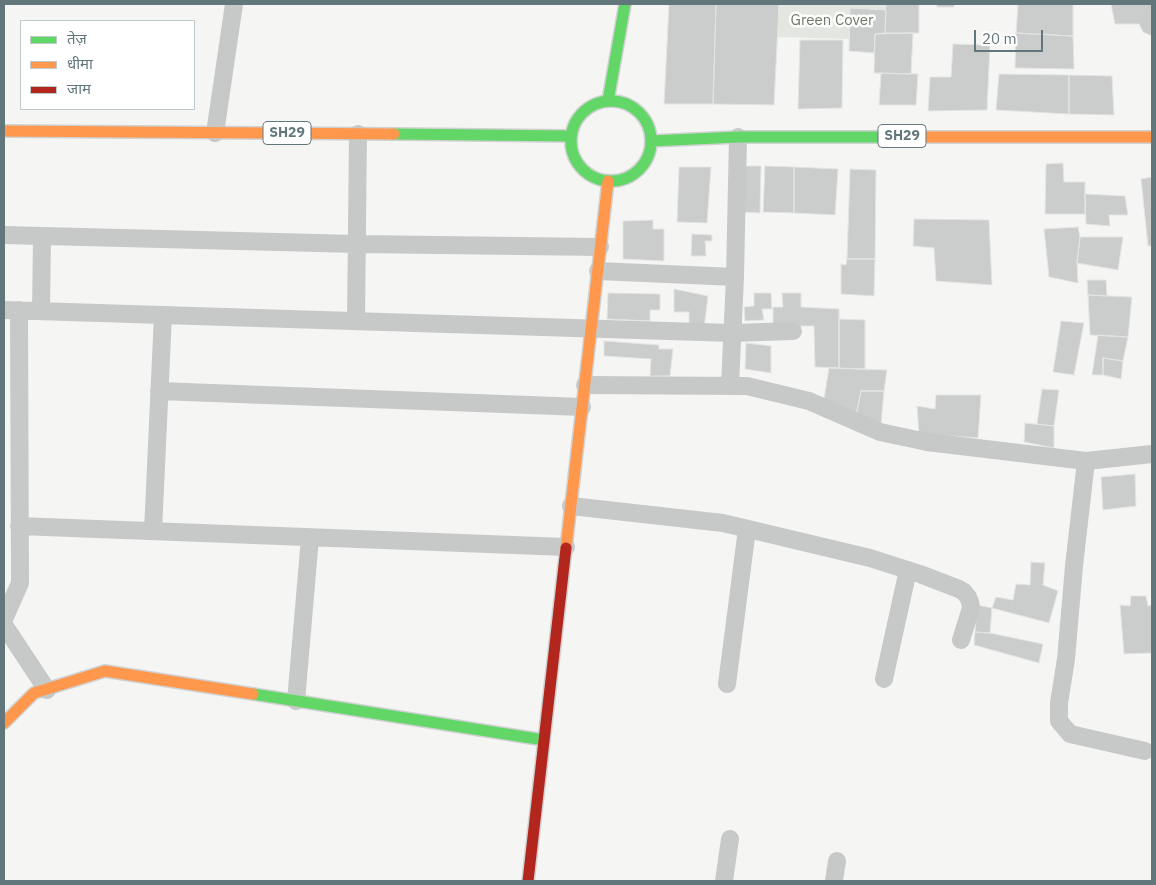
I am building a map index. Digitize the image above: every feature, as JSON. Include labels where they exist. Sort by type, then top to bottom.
[{"type":"street","points":[[215,133],[234,4]]},
{"type":"street","points":[[608,101],[625,4]]},
{"type":"street","points":[[608,101],[622,102],[643,116],[649,128],[651,141],[649,154],[643,165],[633,174],[621,180],[608,181],[596,178],[584,171],[576,161],[571,149],[571,136],[574,123],[583,112],[594,104],[608,101]]},
{"type":"street","name":"SH29","points":[[4,131],[571,136]]},
{"type":"street","points":[[356,321],[358,134]]},
{"type":"street","points":[[730,385],[735,277],[738,137]]},
{"type":"street","name":"SH29","points":[[651,141],[738,137],[1152,137]]},
{"type":"street","points":[[528,881],[608,181]]},
{"type":"street","points":[[4,235],[357,244],[600,247]]},
{"type":"street","points":[[41,311],[42,236]]},
{"type":"street","points":[[598,271],[735,277]]},
{"type":"street","points":[[4,619],[20,583],[11,310],[732,333],[793,331]]},
{"type":"street","points":[[153,532],[163,315]]},
{"type":"street","points":[[585,385],[748,386],[809,401],[880,432],[927,442],[1086,461],[1152,454]]},
{"type":"street","points":[[159,391],[582,407]]},
{"type":"street","points":[[1086,461],[1066,659],[1059,703],[1059,721],[1070,734],[1145,751]]},
{"type":"street","points":[[571,506],[723,523],[870,558],[908,570],[959,589],[968,597],[971,608],[961,640]]},
{"type":"street","points":[[19,526],[566,548]]},
{"type":"street","points":[[727,684],[748,529]]},
{"type":"street","points":[[296,701],[310,538]]},
{"type":"street","points":[[884,679],[908,570]]},
{"type":"street","points":[[4,625],[47,690]]},
{"type":"street","points":[[4,723],[34,693],[105,671],[544,740]]},
{"type":"street","points":[[724,881],[730,839]]},
{"type":"street","points":[[834,881],[837,862]]},
{"type":"green space","name":"Green Cover","points":[[779,4],[886,4],[886,10],[850,8],[849,39],[777,37]]},
{"type":"building","points":[[669,4],[716,4],[713,104],[664,104]]},
{"type":"building","points":[[716,4],[779,4],[774,105],[713,104]]},
{"type":"building","points":[[886,4],[919,4],[919,33],[885,33]]},
{"type":"building","points":[[937,4],[954,4],[954,7],[937,7]]},
{"type":"building","points":[[1018,4],[1073,4],[1073,36],[1016,33]]},
{"type":"building","points":[[1111,4],[1152,4],[1152,36],[1143,32],[1139,24],[1115,24]]},
{"type":"building","points":[[850,8],[886,10],[885,33],[875,34],[874,53],[849,51]]},
{"type":"building","points":[[913,33],[911,74],[874,73],[875,34]]},
{"type":"building","points":[[1016,33],[1073,36],[1074,69],[1015,68]]},
{"type":"building","points":[[800,40],[843,40],[842,108],[798,109]]},
{"type":"building","points":[[953,44],[990,45],[987,110],[928,111],[930,77],[951,77]]},
{"type":"building","points":[[881,73],[918,74],[916,105],[879,105]]},
{"type":"building","points":[[999,74],[1069,75],[1069,114],[996,110]]},
{"type":"building","points":[[1069,75],[1112,76],[1114,115],[1069,114]]},
{"type":"building","points":[[1063,163],[1064,182],[1085,182],[1085,214],[1045,214],[1046,164]]},
{"type":"building","points":[[743,166],[761,166],[760,213],[742,212]]},
{"type":"building","points":[[765,166],[794,167],[794,213],[763,212]]},
{"type":"building","points":[[679,167],[711,167],[707,223],[677,222]]},
{"type":"building","points":[[794,167],[838,169],[835,215],[794,213]]},
{"type":"building","points":[[850,169],[876,170],[875,259],[847,259]]},
{"type":"building","points":[[1152,177],[1152,246],[1148,246],[1141,179]]},
{"type":"building","points":[[1085,194],[1125,196],[1128,215],[1109,215],[1110,226],[1086,224]]},
{"type":"building","points":[[914,219],[989,220],[992,285],[936,281],[934,248],[913,246]]},
{"type":"building","points":[[653,220],[653,229],[664,229],[664,261],[623,259],[623,221]]},
{"type":"building","points":[[1078,227],[1080,237],[1077,263],[1078,283],[1049,277],[1044,229]]},
{"type":"building","points":[[692,234],[712,235],[712,241],[705,241],[706,256],[691,256]]},
{"type":"building","points":[[1080,237],[1123,237],[1118,270],[1077,263]]},
{"type":"building","points":[[847,259],[875,259],[874,296],[841,294],[841,264],[846,265]]},
{"type":"building","points":[[1087,280],[1106,280],[1107,296],[1088,295]]},
{"type":"building","points":[[674,289],[708,296],[704,328],[689,328],[689,312],[674,312]]},
{"type":"building","points":[[608,293],[660,294],[660,310],[650,310],[650,321],[607,319]]},
{"type":"building","points":[[754,293],[771,293],[772,309],[762,309],[764,320],[745,321],[744,307],[754,306]]},
{"type":"building","points":[[782,293],[801,293],[801,307],[839,309],[839,368],[815,367],[814,326],[773,326],[773,307],[783,307]]},
{"type":"building","points":[[1088,295],[1132,297],[1128,337],[1090,335]]},
{"type":"building","points":[[839,319],[865,320],[865,369],[839,368]]},
{"type":"building","points":[[1061,321],[1084,323],[1074,375],[1053,372]]},
{"type":"building","points":[[1098,335],[1128,337],[1123,361],[1103,358],[1103,375],[1092,375]]},
{"type":"building","points":[[604,341],[659,345],[659,349],[673,349],[670,376],[650,376],[651,359],[604,356]]},
{"type":"building","points":[[746,343],[771,346],[771,373],[745,369]]},
{"type":"building","points":[[1103,358],[1123,361],[1121,379],[1103,375]]},
{"type":"building","points":[[829,368],[887,370],[884,391],[861,391],[856,416],[823,405]]},
{"type":"building","points":[[1042,389],[1059,390],[1054,426],[1037,424]]},
{"type":"building","points":[[861,391],[884,391],[881,425],[856,416]]},
{"type":"building","points":[[936,395],[981,395],[978,438],[919,434],[917,406],[935,409]]},
{"type":"building","points":[[1025,423],[1054,426],[1054,448],[1024,442]]},
{"type":"building","points":[[1135,474],[1136,506],[1103,510],[1101,477]]},
{"type":"building","points":[[1031,562],[1045,563],[1043,585],[1058,591],[1049,623],[992,608],[996,597],[1013,600],[1016,584],[1030,585]]},
{"type":"building","points":[[1131,596],[1146,596],[1148,606],[1152,605],[1152,653],[1124,654],[1120,605],[1130,606]]},
{"type":"building","points":[[977,605],[992,608],[990,633],[975,632]]},
{"type":"building","points":[[975,632],[990,633],[1043,644],[1039,663],[974,645]]},
{"type":"traffic: fast","points":[[608,101],[625,4]]},
{"type":"traffic: fast","points":[[611,101],[626,104],[639,113],[648,126],[651,141],[648,156],[639,169],[626,178],[611,181],[596,178],[583,169],[574,156],[571,141],[574,126],[583,113],[596,104],[611,101]]},
{"type":"traffic: fast","points":[[394,134],[571,136]]},
{"type":"traffic: fast","points":[[651,141],[738,137],[885,137]]},
{"type":"traffic: fast","points":[[253,694],[544,740]]},
{"type":"traffic: slow","points":[[4,131],[394,134]]},
{"type":"traffic: slow","points":[[885,137],[1152,137]]},
{"type":"traffic: slow","points":[[566,548],[608,181]]},
{"type":"traffic: slow","points":[[4,723],[34,693],[105,671],[253,694]]},
{"type":"traffic: jam","points":[[528,881],[566,548]]}]
